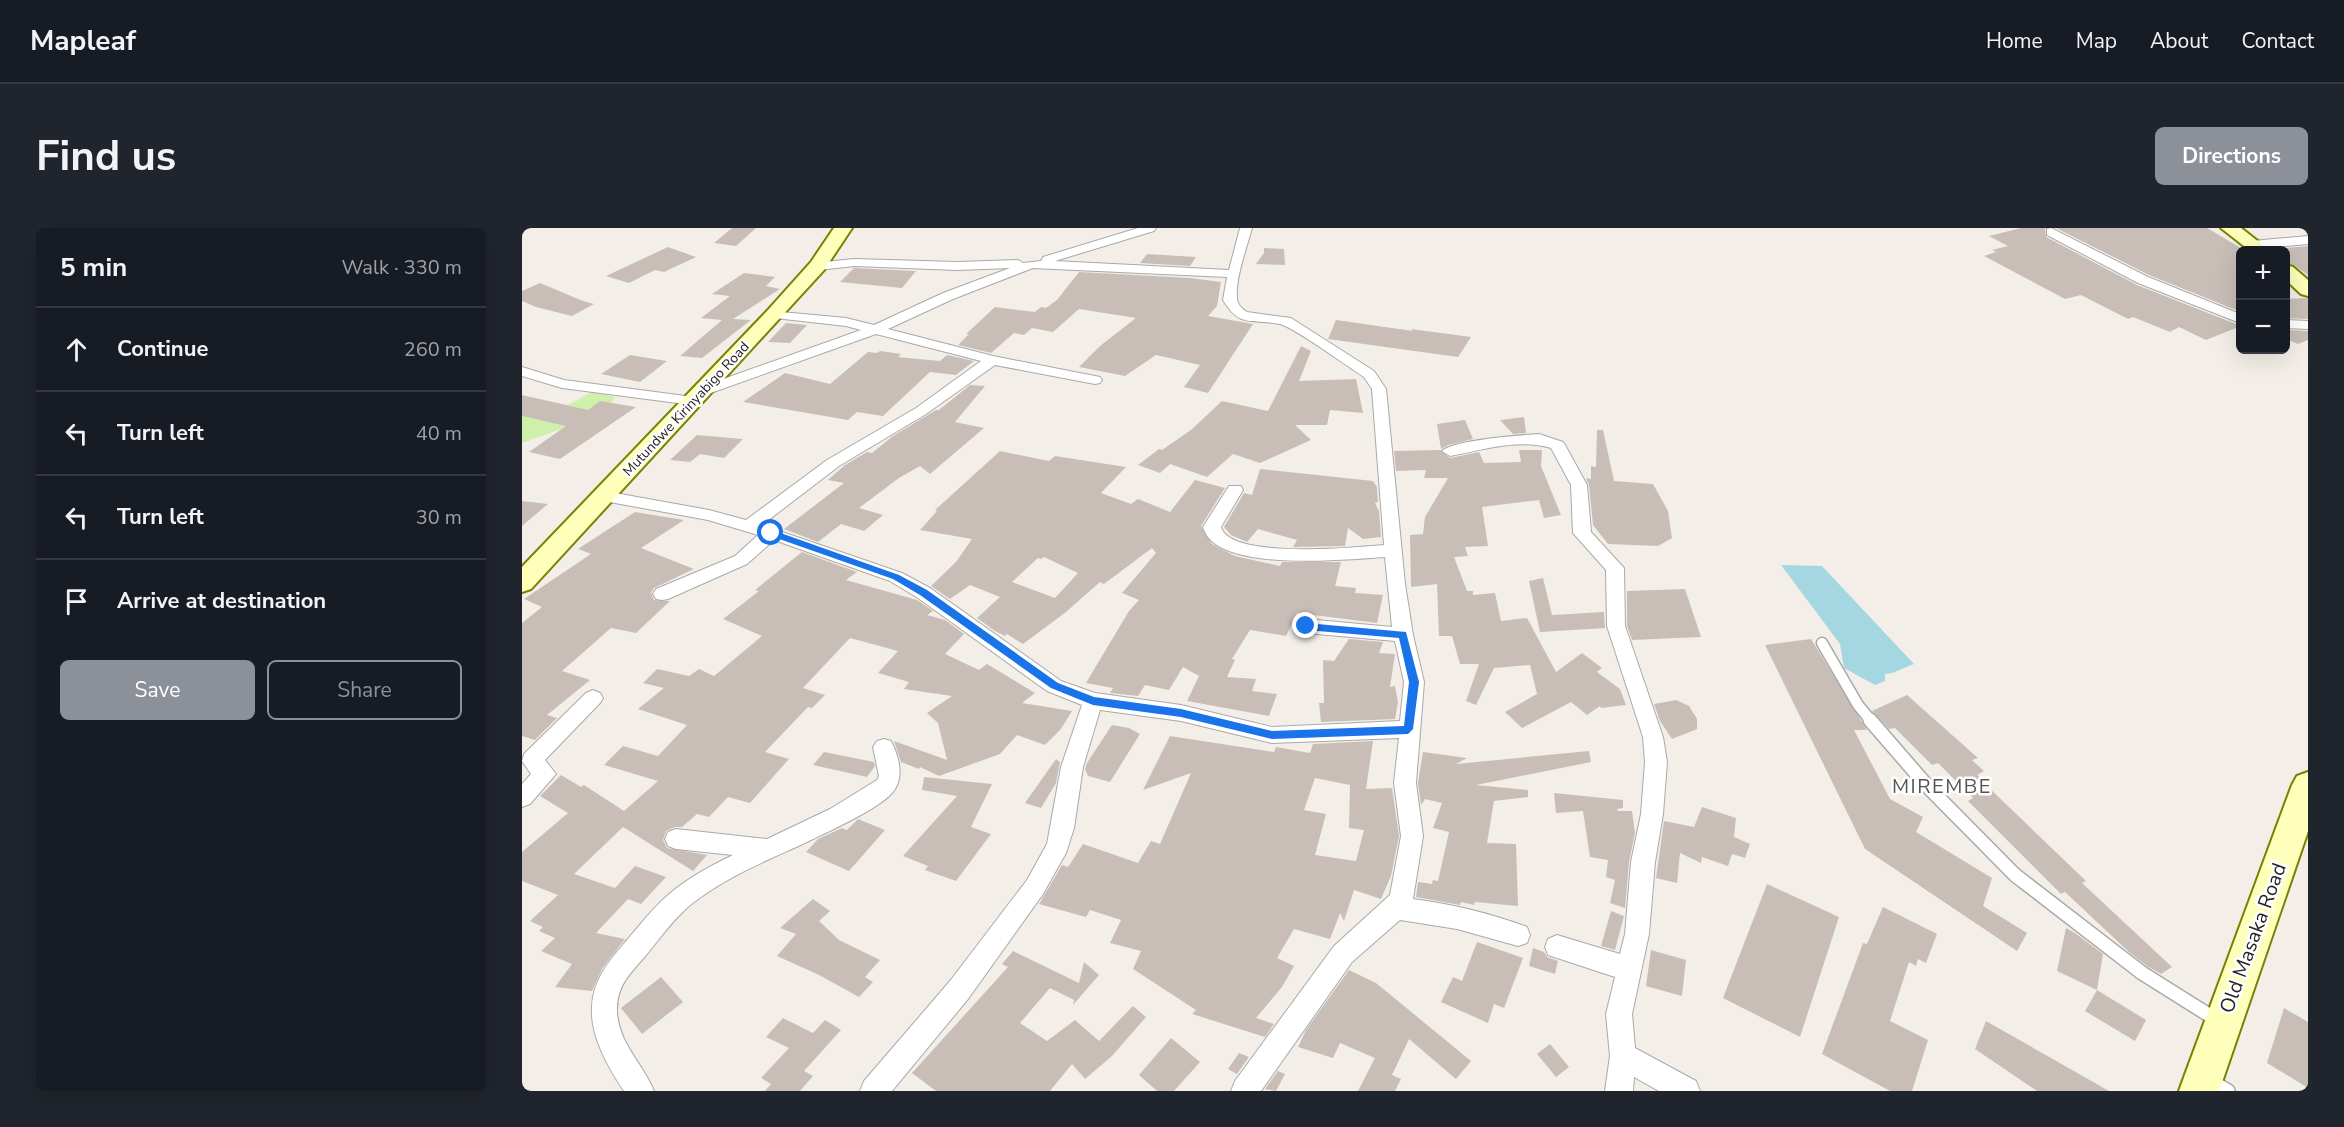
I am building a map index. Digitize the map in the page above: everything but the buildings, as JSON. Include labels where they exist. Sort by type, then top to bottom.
[{"type":"street","name":"Mutundwe Kirinyabigo Road","points":[[522,583],[775,314],[818,266],[843,228]]},
{"type":"street","points":[[522,371],[562,384],[698,396],[875,330],[948,296],[1032,264],[1150,228]]},
{"type":"street","points":[[1245,1091],[1343,954],[1394,908],[1403,892],[1412,836],[1405,783],[1408,729],[1414,682],[1403,635],[1396,584],[1379,389],[1369,374],[1286,321],[1244,316],[1237,312],[1230,300],[1246,228]]},
{"type":"street","points":[[2061,228],[2051,232],[2143,280],[2236,317]]},
{"type":"street","points":[[2230,228],[2253,246]]},
{"type":"street","points":[[2269,246],[2308,240]]},
{"type":"street","points":[[818,266],[849,261],[881,261],[957,266],[1032,264],[1234,274]]},
{"type":"street","points":[[2290,275],[2308,290]]},
{"type":"street","points":[[775,314],[846,322],[992,360],[1095,380]]},
{"type":"street","points":[[2290,324],[2308,325]]},
{"type":"street","points":[[749,526],[833,463],[921,411],[992,360]]},
{"type":"street","points":[[1450,451],[1503,441],[1539,439],[1557,446],[1579,485],[1582,533],[1615,568],[1616,626],[1653,737],[1656,762],[1652,814],[1643,862],[1637,934],[1619,1014],[1623,1056],[1619,1091]]},
{"type":"street","points":[[1235,490],[1212,527],[1213,533],[1217,538],[1254,553],[1308,557],[1394,550]]},
{"type":"street","points":[[604,496],[709,515],[749,526],[896,577],[924,593],[1054,686],[1093,701],[1181,713],[1272,735],[1408,729]]},
{"type":"street","points":[[662,594],[741,560],[771,533]]},
{"type":"street","points":[[1306,626],[1403,635]]},
{"type":"street","points":[[522,798],[545,774],[532,760],[593,698]]},
{"type":"street","points":[[874,1091],[959,990],[1035,887],[1060,837],[1072,767],[1093,701]]},
{"type":"street","points":[[640,1091],[626,1072],[610,1043],[604,1019],[612,978],[670,908],[688,893],[734,865],[803,834],[885,786],[890,776],[884,747]]},
{"type":"street","name":"Old Masaka Road","points":[[2210,1086],[2223,1024],[2308,785]]},
{"type":"street","points":[[676,839],[768,850]]},
{"type":"street","points":[[1394,908],[1466,918],[1518,935]]},
{"type":"street","points":[[1557,947],[1629,969]]},
{"type":"street","points":[[1623,1056],[1686,1091]]},
{"type":"lane","points":[[1822,643],[1858,705],[1891,746],[2015,875],[2142,973],[2223,1024]]},
{"type":"green space","points":[[592,392],[615,397],[605,413],[522,443],[522,412],[547,416]]},
{"type":"water","points":[[1781,565],[1822,566],[1914,664],[1885,674],[1885,681],[1875,685],[1844,668],[1840,644]]},
{"type":"district","name":"MIREMBE","points":[[1942,786]]},
{"type":"route","points":[[771,533],[896,577],[924,593],[1018,658],[1054,686],[1093,701],[1181,713],[1272,735],[1408,729],[1414,682],[1403,635],[1306,626]]}]
